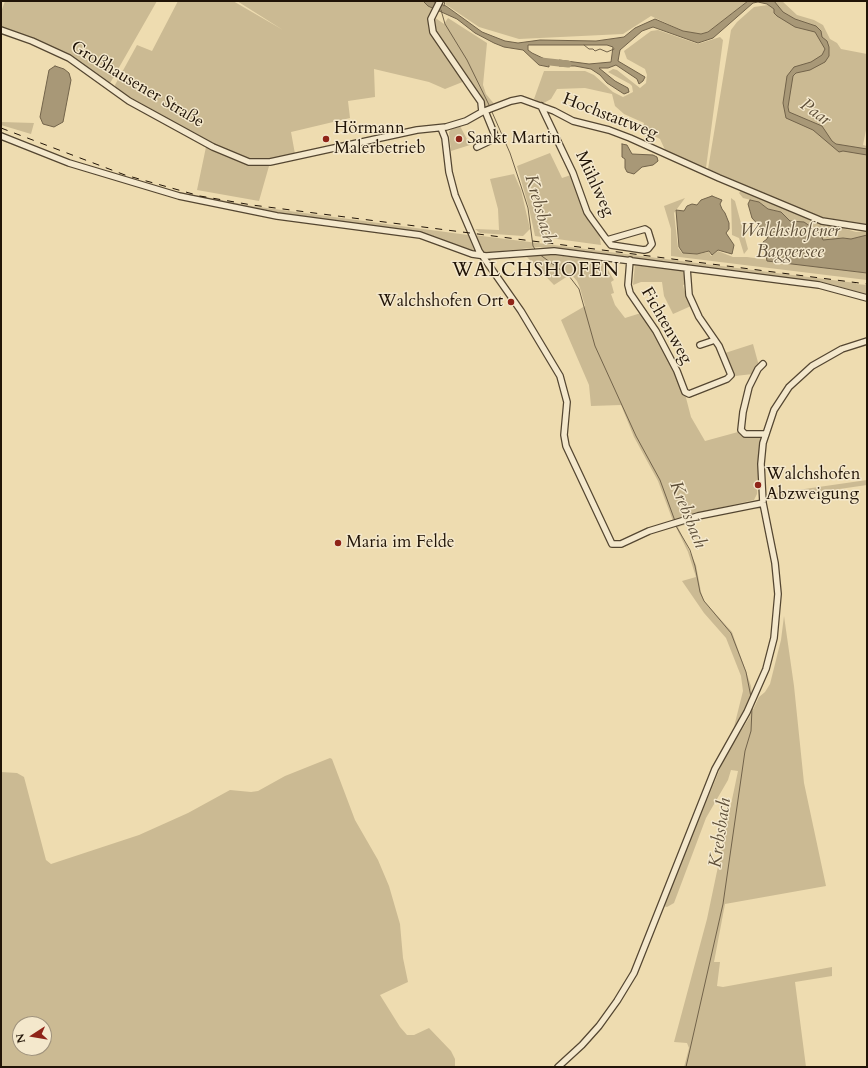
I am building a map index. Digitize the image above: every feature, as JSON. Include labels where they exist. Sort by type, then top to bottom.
[{"type":"street","points":[[440,1],[433,13],[430,24],[432,32],[487,110],[496,138],[477,147]]},
{"type":"street","name":"Großhausener Straße","points":[[1,30],[32,41],[69,58],[129,101],[213,148],[249,162],[270,162],[417,130],[444,128]]},
{"type":"street","points":[[541,106],[526,100],[516,99],[487,110],[466,121],[444,128],[449,172],[455,195],[482,256],[521,311],[560,376],[567,402],[564,435],[566,446],[611,542],[614,545],[621,544],[640,535],[698,516],[763,503]]},
{"type":"street","name":"Hochstattweg","points":[[541,106],[573,121],[609,130],[630,138],[668,156],[822,221],[867,228]]},
{"type":"street","name":"Mühlweg","points":[[541,106],[570,167],[588,212],[607,240],[614,246],[644,250],[648,249],[652,244],[646,229],[636,230],[607,240]]},
{"type":"street","points":[[1,136],[69,162],[179,196],[277,216],[420,235],[460,251],[482,256],[554,251],[819,284],[867,298]]},
{"type":"street","name":"Fichtenweg","points":[[630,260],[628,285],[630,293],[660,339],[685,392],[689,394],[730,377],[730,372],[722,351],[714,340]]},
{"type":"street","points":[[687,268],[689,295],[699,317],[714,340],[700,345]]},
{"type":"street","points":[[558,1067],[582,1045],[599,1026],[617,1001],[634,973],[710,780],[720,758],[747,712],[770,654],[778,608],[776,570],[763,503],[761,464],[766,434],[778,402],[796,379],[812,366],[831,354],[867,341]]},
{"type":"street","points":[[763,364],[758,369],[749,387],[743,412],[741,430],[745,434],[766,434]]},
{"type":"shaded area","points":[[5,1],[157,1],[109,85],[72,57],[1,29],[1,12]]},
{"type":"shaded area","points":[[178,1],[233,1],[283,30],[237,1],[422,1],[434,8],[428,18],[429,31],[465,81],[445,89],[429,82],[374,69],[375,97],[348,101],[350,118],[291,132],[295,154],[261,160],[242,157],[214,145],[116,89],[115,85],[137,45],[152,51]]},
{"type":"shaded area","points":[[447,1],[748,1],[708,32],[701,34],[683,31],[651,16],[623,34],[519,39],[479,27],[445,4]]},
{"type":"shaded area","points":[[769,1],[782,1],[797,15],[814,20],[823,25],[830,39],[837,43],[841,49],[867,54],[867,125],[863,145],[867,146],[867,225],[829,221],[708,169],[731,30],[737,22],[754,7],[768,5]]},
{"type":"shaded area","points":[[434,17],[444,24],[448,18],[487,43],[483,85],[486,94],[495,105],[486,108],[460,65],[434,29]]},
{"type":"shaded area","points":[[658,30],[698,44],[720,37],[723,40],[706,168],[666,152],[660,139],[642,130],[644,123],[624,114],[615,106],[612,94],[585,88],[557,89],[551,99],[542,104],[534,99],[544,71],[585,71],[594,75],[613,92],[623,97],[633,92],[630,84],[608,72],[613,69],[617,70],[640,88],[646,83],[647,75],[645,69],[627,59],[624,51],[651,31]]},
{"type":"shaded area","points":[[1,122],[34,123],[31,134],[1,125]]},
{"type":"shaded area","points":[[460,126],[470,145],[451,151],[449,132],[453,127]]},
{"type":"shaded area","points":[[206,147],[239,161],[269,166],[259,201],[197,190]]},
{"type":"shaded area","points":[[550,153],[562,178],[571,175],[599,232],[601,245],[535,236],[517,166]]},
{"type":"shaded area","points":[[514,174],[521,190],[530,229],[523,236],[480,233],[475,229],[499,230],[498,209],[490,179]]},
{"type":"shaded area","points":[[742,189],[806,217],[856,232],[867,231],[867,235],[851,239],[843,238],[823,240],[804,222],[790,221],[781,212],[768,209],[759,202],[743,198],[739,193]]},
{"type":"shaded area","points":[[175,191],[252,206],[468,235],[475,252],[463,249],[437,237],[420,232],[251,209],[180,194]]},
{"type":"shaded area","points":[[685,198],[674,213],[678,248],[682,253],[697,254],[709,252],[711,256],[718,251],[733,257],[747,257],[867,273],[867,280],[671,256],[671,229],[664,206]]},
{"type":"shaded area","points":[[731,198],[735,201],[748,249],[744,254],[739,238],[732,235]]},
{"type":"shaded area","points":[[474,235],[856,283],[867,285],[867,295],[819,282],[570,250],[539,247],[485,253]]},
{"type":"shaded area","points":[[546,254],[606,261],[606,267],[614,280],[611,282],[614,293],[611,294],[615,305],[625,318],[641,313],[648,322],[685,394],[691,417],[705,441],[738,432],[744,436],[760,434],[763,437],[759,458],[757,494],[754,500],[697,513],[673,521],[658,481],[634,437],[621,405],[591,406],[589,385],[561,320],[585,306],[580,288],[577,281],[571,274],[554,285],[526,256]]},
{"type":"shaded area","points":[[635,264],[682,270],[685,274],[686,284],[683,285],[685,293],[691,306],[673,314],[664,296],[662,282],[641,282],[633,285]]},
{"type":"shaded area","points":[[753,344],[759,366],[753,374],[735,376],[725,353]]},
{"type":"shaded area","points":[[867,480],[867,485],[771,499],[770,494]]},
{"type":"shaded area","points":[[758,505],[761,509],[753,508],[715,515],[678,527],[696,565],[704,601],[732,632],[751,686],[752,695],[734,727],[743,691],[741,676],[726,638],[704,613],[682,581],[696,577],[688,552],[675,525],[700,516]]},
{"type":"shaded area","points":[[784,616],[794,686],[804,783],[826,886],[725,904],[714,962],[720,962],[717,986],[723,987],[832,967],[832,976],[795,982],[806,1067],[684,1067],[689,1048],[687,1043],[674,1042],[707,919],[738,771],[731,770],[728,780],[706,818],[674,903],[667,907],[663,906],[724,759],[749,718],[759,697],[765,692],[770,684],[781,640]]},
{"type":"shaded area","points":[[330,758],[332,759],[355,820],[378,860],[389,886],[400,924],[403,958],[408,982],[380,995],[400,1027],[407,1035],[414,1035],[429,1028],[451,1051],[455,1059],[455,1067],[1,1067],[1,772],[17,773],[24,777],[46,860],[51,864],[139,835],[188,813],[230,790],[251,792],[258,791],[285,776]]},
{"type":"water","points":[[423,1],[432,1],[446,6],[482,32],[505,41],[518,43],[540,40],[596,41],[624,37],[635,28],[655,19],[683,31],[701,34],[708,32],[748,1],[774,1],[783,12],[795,19],[816,26],[821,31],[822,37],[827,41],[829,47],[829,56],[825,62],[810,70],[796,73],[793,76],[788,107],[789,112],[822,126],[832,141],[836,144],[867,149],[867,155],[843,151],[839,152],[813,130],[786,118],[783,103],[787,76],[794,67],[811,62],[822,55],[825,49],[815,32],[795,27],[777,16],[774,13],[774,9],[767,4],[758,2],[753,3],[713,38],[698,43],[653,27],[642,31],[620,50],[618,61],[645,77],[643,81],[639,84],[637,79],[616,65],[608,68],[599,68],[615,81],[628,88],[629,92],[624,94],[607,83],[600,75],[591,69],[575,66],[559,66],[559,60],[589,64],[611,62],[613,47],[607,45],[528,45],[528,50],[549,61],[549,67],[539,65],[523,50],[504,47],[494,43],[475,33],[457,19],[428,6]]},
{"type":"water","points":[[55,66],[64,69],[69,73],[71,80],[63,122],[54,127],[43,124],[40,117],[49,70]]},
{"type":"water","points":[[622,144],[627,145],[632,154],[653,155],[657,157],[658,161],[653,165],[642,167],[634,174],[627,172],[625,168],[625,159],[622,157]]},
{"type":"water","points":[[712,196],[722,200],[720,204],[729,223],[729,229],[726,233],[734,245],[732,254],[718,250],[712,255],[709,251],[697,254],[683,253],[679,247],[676,210],[684,211],[687,206],[692,204],[697,205],[701,200]]},
{"type":"water","name":"Walchshofener Baggersee","points":[[750,200],[759,202],[768,209],[781,212],[790,221],[804,222],[820,233],[823,240],[843,238],[851,239],[867,235],[867,273],[767,261],[763,242],[768,236],[752,218],[748,204]]},
{"type":"waterway","points":[[444,6],[445,1]]},
{"type":"waterway","name":"Krebsbach","points":[[441,10],[445,24],[467,60],[490,107]]},
{"type":"waterway","points":[[584,45],[595,51],[600,49],[607,52],[614,49]]},
{"type":"waterway","name":"Paar","points":[[541,61],[568,64]]},
{"type":"waterway","name":"Krebsbach","points":[[492,112],[510,153],[528,208],[533,246],[536,251]]},
{"type":"waterway","name":"Krebsbach","points":[[539,254],[569,276],[579,289],[595,346],[636,436],[660,480],[675,521]]},
{"type":"waterway","name":"Krebsbach","points":[[676,526],[690,550],[700,592],[704,601],[731,633],[746,672],[751,697]]},
{"type":"waterway","name":"Krebsbach","points":[[686,1067],[723,904],[745,751],[751,731],[752,708]]},
{"type":"railway","points":[[1,128],[125,175],[200,196],[252,205],[867,284]]},
{"type":"place","name":"Hörmann Malerbetrieb","points":[[326,139]]},
{"type":"place","name":"Sankt Martin","points":[[459,139]]},
{"type":"place","name":"Walchshofen Ort","points":[[511,302]]},
{"type":"place","name":"Walchshofen Abzweigung","points":[[758,485]]},
{"type":"place","name":"Maria im Felde","points":[[338,543]]},
{"type":"district","name":"WALCHSHOFEN","points":[[536,272]]}]
